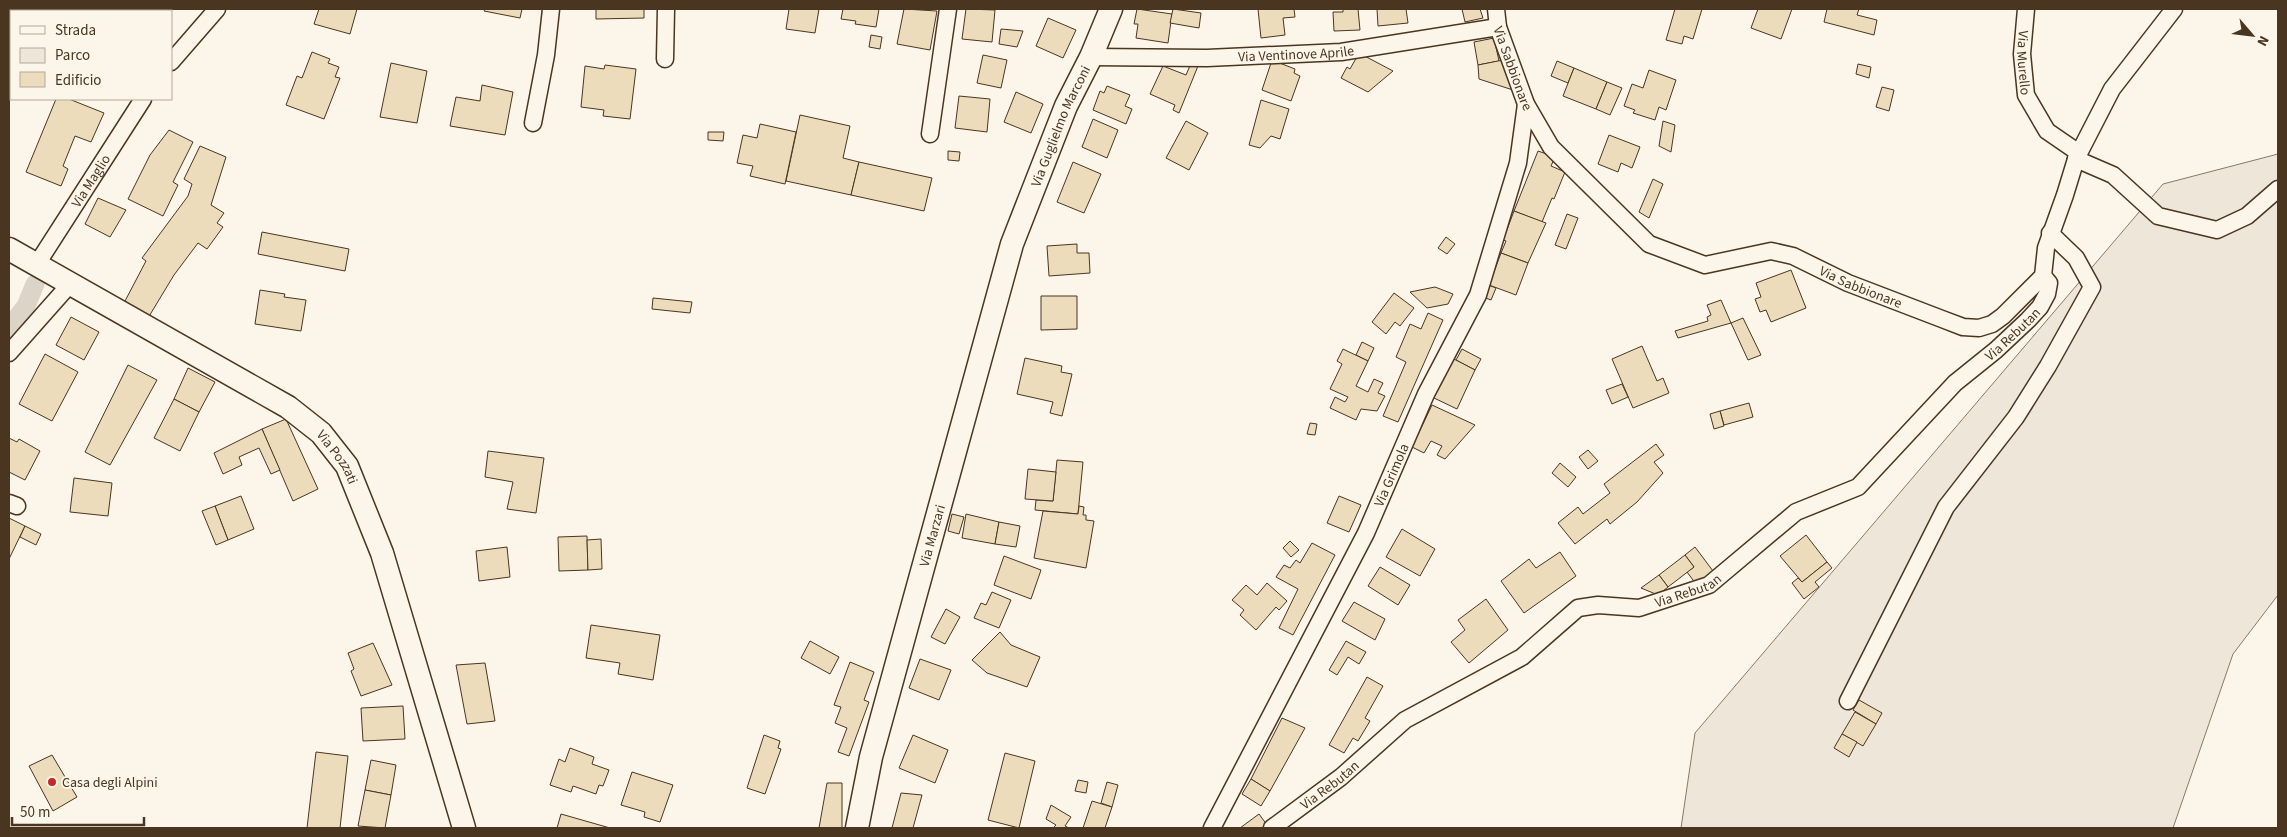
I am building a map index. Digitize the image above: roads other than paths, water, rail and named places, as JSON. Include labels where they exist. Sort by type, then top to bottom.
[{"type":"street","points":[[172,61],[217,9]]},
{"type":"street","points":[[533,123],[546,55],[551,9]]},
{"type":"street","points":[[665,59],[666,9]]},
{"type":"street","points":[[930,134],[948,9]]},
{"type":"street","name":"Via Guglielmo Marconi","points":[[1012,244],[1066,106],[1091,57],[1110,9]]},
{"type":"street","name":"Via Sabbionare","points":[[1496,9],[1498,27],[1526,104],[1551,147],[1649,244],[1706,265],[1771,251],[1793,256],[1848,283],[1963,327],[1979,328],[1992,324],[2003,316],[2044,276]]},
{"type":"street","name":"Via Murello","points":[[2026,9],[2022,54],[2026,95],[2047,131],[2077,156],[2113,175],[2158,216],[2217,230],[2247,216],[2278,190]]},
{"type":"street","points":[[2044,276],[2046,248],[2066,195],[2077,156],[2112,90],[2174,9]]},
{"type":"street","name":"Via Ventinove Aprile","points":[[1091,57],[1207,58],[1341,52],[1498,27]]},
{"type":"street","name":"Via Maglio","points":[[38,264],[142,100]]},
{"type":"street","name":"Via Grimola","points":[[1212,828],[1366,534],[1426,394],[1478,294],[1518,163],[1526,104]]},
{"type":"street","points":[[1848,702],[1946,507],[2016,417],[2048,366],[2092,287],[2076,258],[2050,234]]},
{"type":"street","name":"Via Marzari","points":[[856,828],[871,757],[1012,244]]},
{"type":"street","name":"Via Pozzati","points":[[9,249],[288,407],[321,433],[347,466],[382,553],[464,828]]},
{"type":"street","name":"Via Rebutan","points":[[1272,828],[1341,777],[1405,720],[1522,657],[1578,608],[1598,605],[1639,608],[1709,585],[1796,512],[1858,486],[1955,383],[1996,350],[2040,307],[2047,294],[2049,283],[2044,276]]},
{"type":"street","points":[[9,353],[71,283]]},
{"type":"waterway","points":[[9,328],[26,306],[35,284]]},
{"type":"place","name":"Casa degli Alpini","points":[[52,782]]}]
